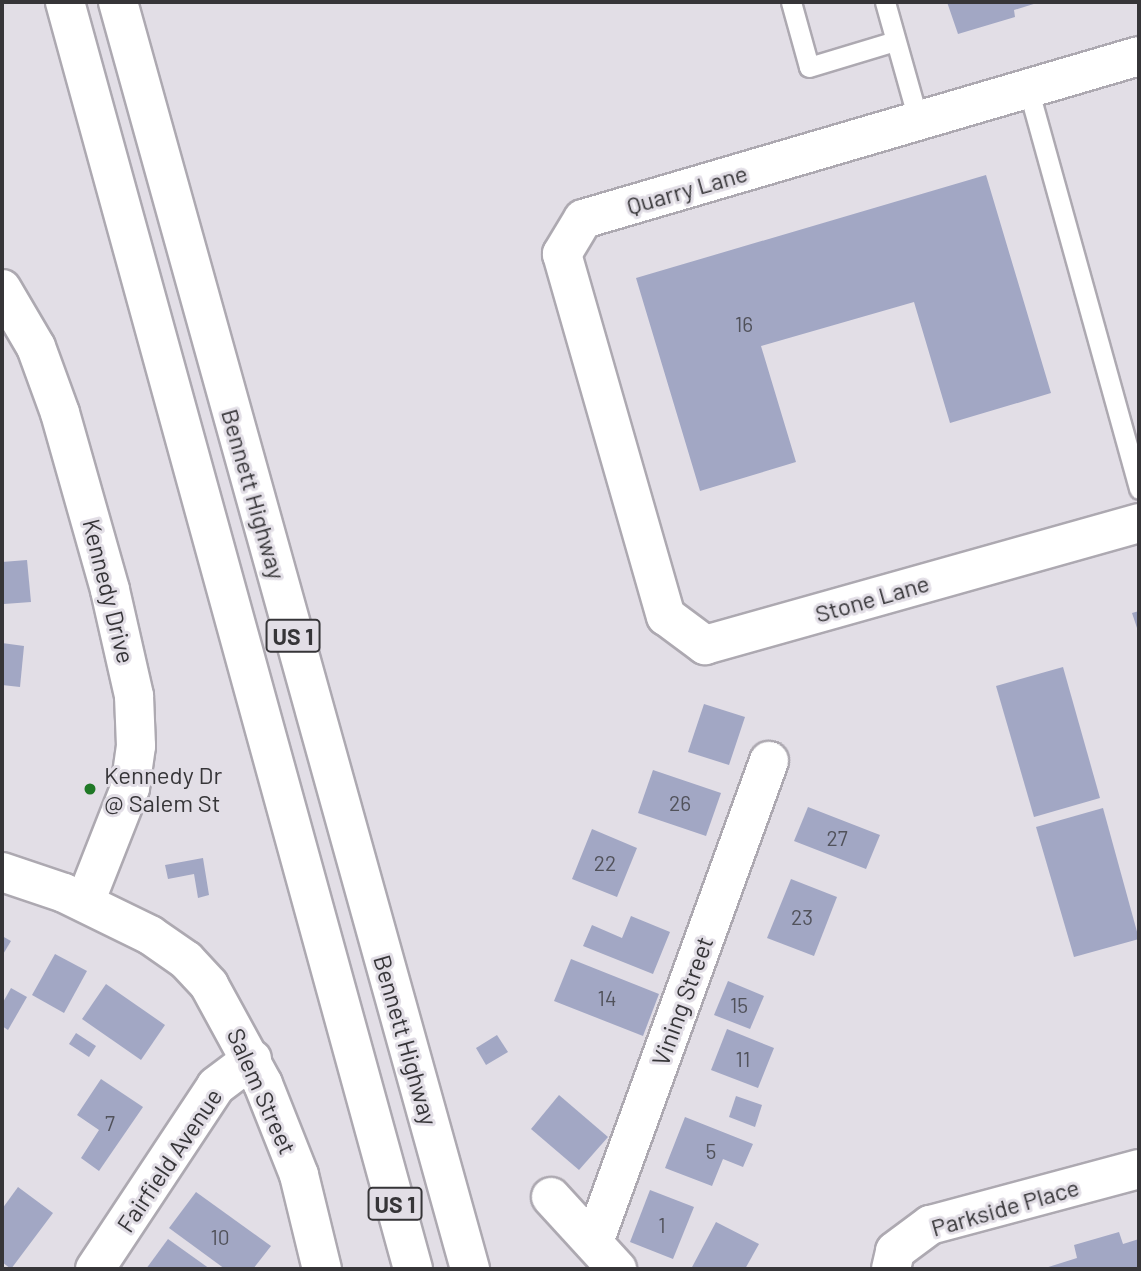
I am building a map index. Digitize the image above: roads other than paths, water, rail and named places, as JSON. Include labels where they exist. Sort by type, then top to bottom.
[{"type":"main road","name":"US 1","points":[[65,2],[413,1269]]},
{"type":"main road","name":"Bennett Highway","points":[[118,2],[470,1269]]},
{"type":"main road","name":"Quarry Lane","points":[[650,564],[562,254],[583,219],[919,123],[1139,56]]},
{"type":"main road","name":"Kennedy Drive","points":[[2,289],[36,347],[60,413],[110,590],[134,696],[136,746],[130,788],[85,902]]},
{"type":"main road","name":"Stone Lane","points":[[650,564],[666,616],[705,645],[1139,523]]},
{"type":"main road","name":"Vining Street","points":[[605,1256],[769,761]]},
{"type":"main road","name":"Salem Street","points":[[2,872],[85,902],[150,935],[186,960],[209,985],[252,1059],[299,1175],[323,1269]]},
{"type":"main road","name":"Fairfield Avenue","points":[[95,1269],[216,1086],[252,1059]]},
{"type":"main road","name":"Parkside Place","points":[[891,1269],[895,1251],[930,1225],[1139,1169]]},
{"type":"main road","points":[[551,1197],[605,1256]]},
{"type":"lane","points":[[791,2],[809,67],[895,41]]},
{"type":"lane","points":[[885,2],[919,123]]},
{"type":"lane","points":[[1028,88],[1139,489]]},
{"type":"place","name":"Kennedy Dr @ Salem St","points":[[90,789]]}]
